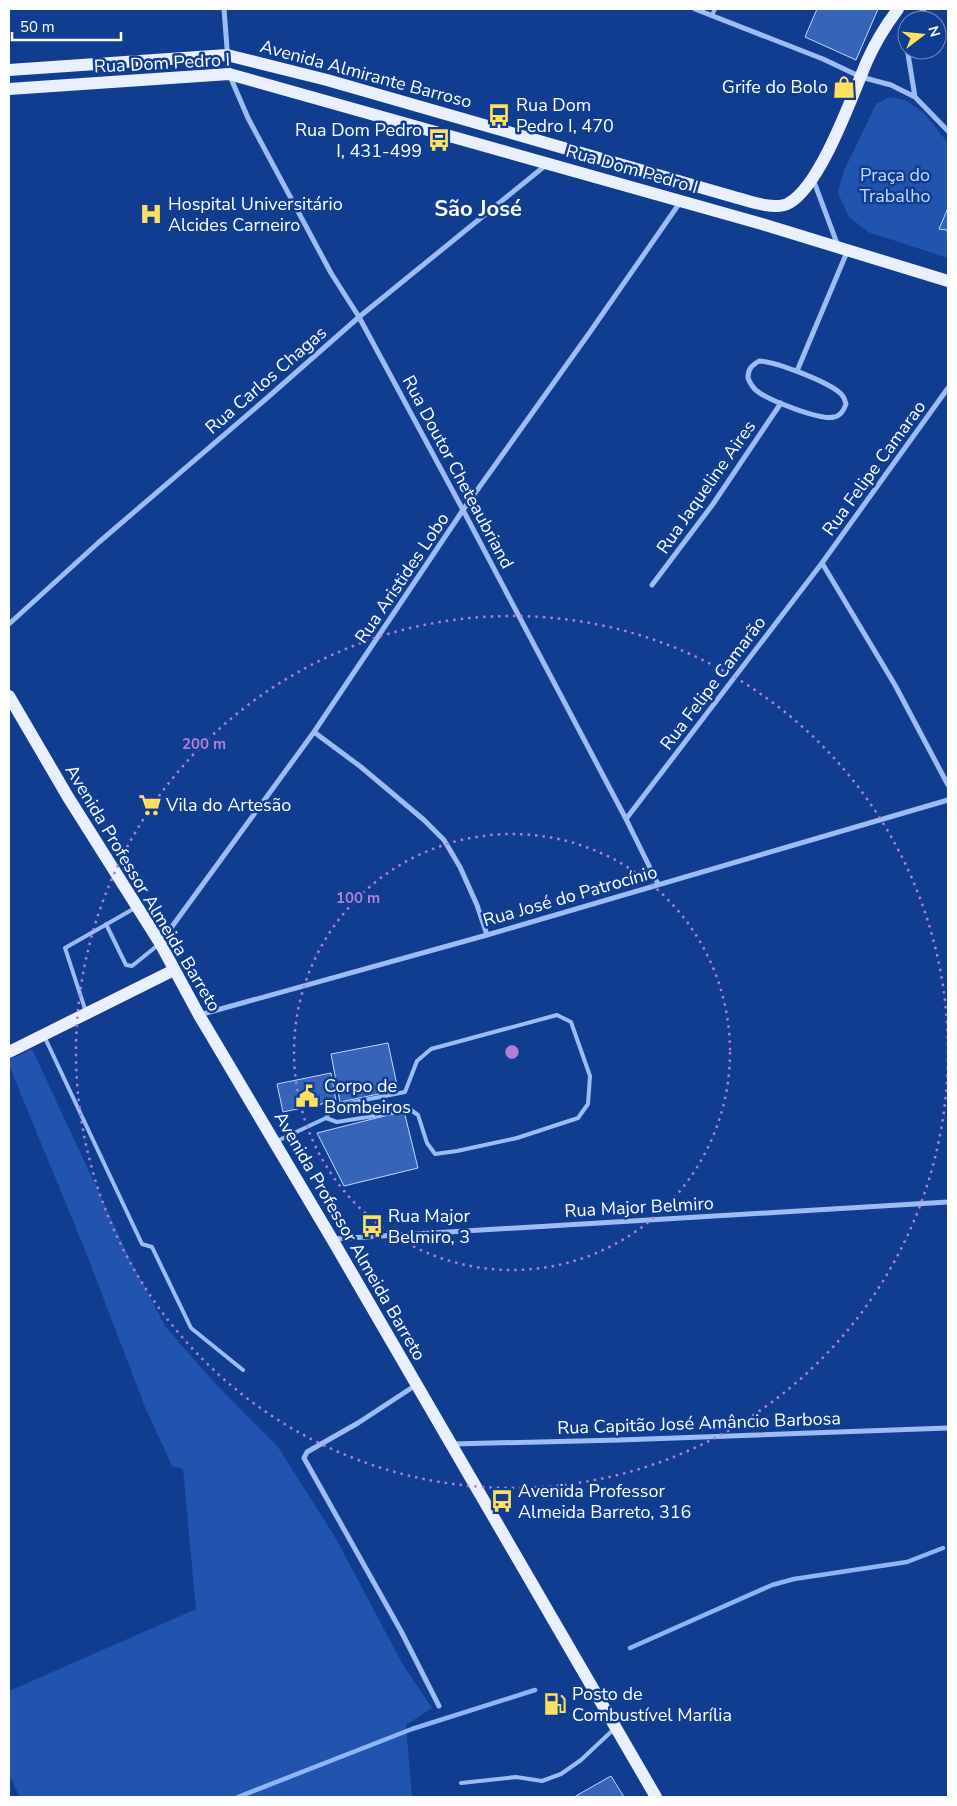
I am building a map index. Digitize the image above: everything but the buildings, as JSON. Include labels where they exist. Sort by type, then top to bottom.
[{"type":"main road","name":"Avenida Almirante Barroso","points":[[9,70],[227,55],[327,80],[759,204],[775,206],[788,204],[799,196],[813,178],[875,46],[898,9]]},
{"type":"main road","name":"Rua Dom Pedro I","points":[[9,89],[229,74],[681,201],[948,281]]},
{"type":"main road","name":"Avenida Professor Almeida Barreto","points":[[9,696],[68,797],[160,943],[199,1016],[332,1240],[656,1797]]},
{"type":"main road","points":[[9,1051],[44,1036],[174,970]]},
{"type":"street","name":"Rua Doutor Cheteaubriand","points":[[224,9],[229,74],[257,134],[331,273],[359,316],[463,510],[626,819],[658,884]]},
{"type":"street","points":[[695,9],[823,59],[861,77],[891,85],[915,96],[948,131]]},
{"type":"street","points":[[909,60],[915,96]]},
{"type":"street","name":"Rua Carlos Chagas","points":[[9,624],[359,316],[548,164]]},
{"type":"street","points":[[798,372],[843,248],[813,178]]},
{"type":"street","name":"Rua Aristides Lobo","points":[[160,943],[314,732],[463,510],[681,201]]},
{"type":"street","points":[[759,361],[768,361],[798,372],[839,392],[846,404],[841,414],[824,418],[781,404],[758,391],[748,378],[748,370],[759,361]]},
{"type":"street","name":"Rua Felipe Camarao","points":[[822,563],[948,388]]},
{"type":"street","name":"Rua Jaqueline Aires","points":[[652,585],[713,504],[781,404]]},
{"type":"street","points":[[822,563],[895,685],[948,785]]},
{"type":"street","name":"Rua Felipe Camarão","points":[[626,819],[822,563]]},
{"type":"street","points":[[314,732],[361,767],[424,820],[444,840],[464,874],[487,935]]},
{"type":"street","name":"Rua José do Patrocínio","points":[[199,1016],[487,935],[948,800]]},
{"type":"street","name":"Rua Major Belmiro","points":[[332,1240],[948,1202]]},
{"type":"street","points":[[416,1385],[358,1423],[307,1452],[304,1458],[401,1631],[439,1706]]},
{"type":"street","name":"Rua Capitão José Amâncio Barbosa","points":[[451,1444],[630,1440],[948,1428]]},
{"type":"lane","points":[[712,15],[715,9]]},
{"type":"lane","points":[[87,1014],[65,948],[137,907]]},
{"type":"lane","points":[[106,924],[126,965],[132,966],[160,943]]},
{"type":"lane","points":[[274,1142],[326,1118],[334,1106],[405,1092],[417,1061],[430,1049],[557,1015],[571,1022],[590,1076],[588,1104],[578,1118],[517,1138],[457,1152],[435,1154],[427,1143],[418,1115],[411,1110],[337,1122],[326,1118]]},
{"type":"lane","points":[[44,1036],[142,1244],[152,1247],[191,1328],[243,1370]]},
{"type":"lane","points":[[461,1783],[516,1777],[542,1781],[561,1774],[582,1760],[616,1728]]},
{"type":"green space","name":"Praça do Trabalho","points":[[890,97],[905,100],[924,113],[948,143],[948,258],[868,232],[849,217],[838,193],[843,173],[876,104]]},
{"type":"green space","points":[[32,1049],[129,1257],[165,1326],[210,1378],[278,1447],[335,1537],[403,1665],[432,1708],[406,1725],[412,1797],[20,1797],[9,1775],[9,1691],[196,1609],[183,1469],[172,1466],[145,1407],[87,1255],[9,1065],[9,1060]]},
{"type":"waterway","points":[[630,1648],[772,1585],[794,1579],[907,1562],[943,1548]]},
{"type":"waterway","points":[[238,1797],[412,1729],[535,1690]]},
{"type":"place","name":"Grife do Bolo","points":[[844,87]]},
{"type":"place","name":"Rua Dom Pedro I, 470","points":[[499,115]]},
{"type":"place","name":"Rua Dom Pedro I, 431-499","points":[[439,140]]},
{"type":"place","name":"Hospital Universitário Alcides Carneiro","points":[[151,214]]},
{"type":"place","name":"Vila do Artesão","points":[[150,805]]},
{"type":"place","name":"Corpo de Bombeiros","points":[[307,1096]]},
{"type":"place","name":"Rua Major Belmiro, 3","points":[[372,1226]]},
{"type":"place","name":"Avenida Professor Almeida Barreto, 316","points":[[502,1501]]},
{"type":"place","name":"Posto de Combustível Marília","points":[[555,1704]]},
{"type":"district","name":"São José","points":[[478,209]]}]
